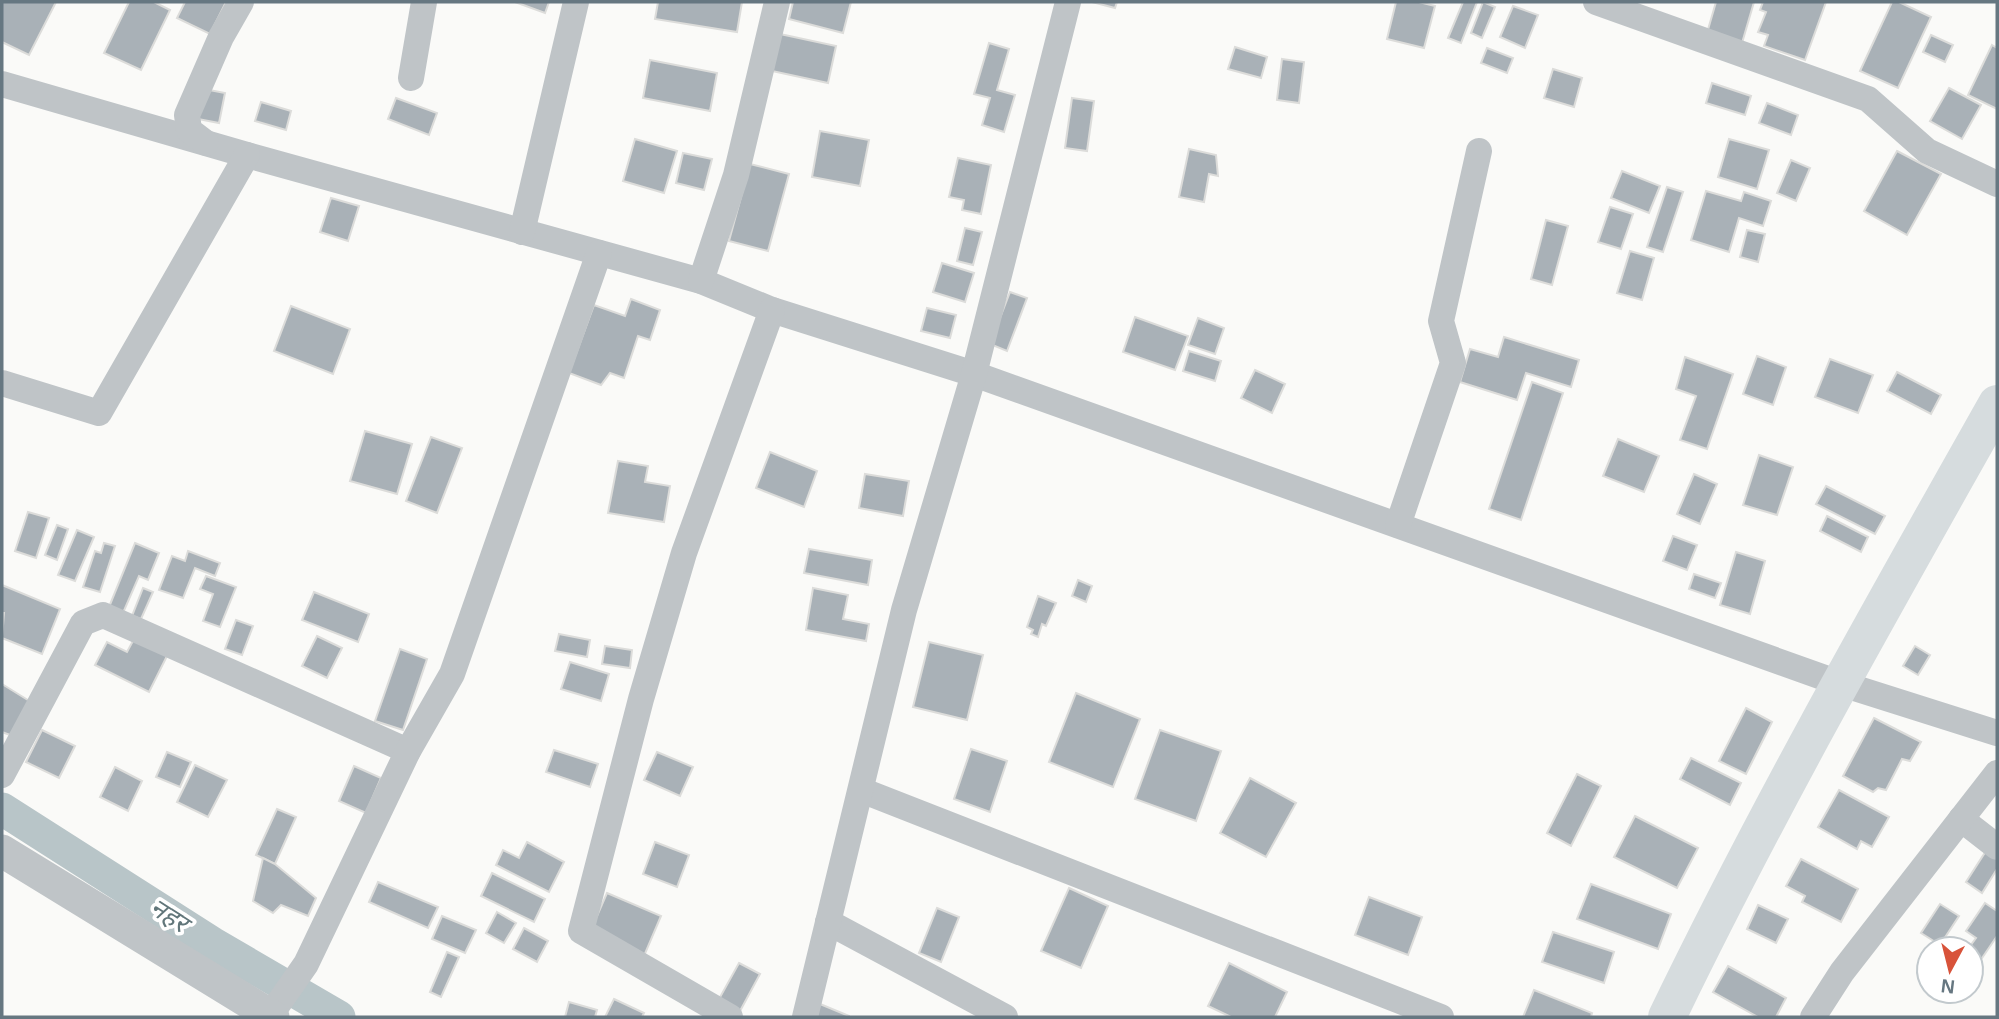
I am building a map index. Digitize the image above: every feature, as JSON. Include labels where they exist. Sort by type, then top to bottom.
[{"type":"main road","points":[[1667,1017],[1713,922],[1839,683],[1997,404]]},
{"type":"street","points":[[206,143],[189,130],[187,115],[221,37],[241,2]]},
{"type":"street","points":[[411,78],[424,2]]},
{"type":"street","points":[[522,232],[576,2]]},
{"type":"street","points":[[701,281],[736,175],[777,2]]},
{"type":"street","points":[[805,1017],[905,610],[974,374],[1068,2]]},
{"type":"street","points":[[1596,2],[1868,99],[1927,151],[1997,184]]},
{"type":"street","points":[[2,84],[701,281],[772,310],[974,374],[1839,683],[1997,733]]},
{"type":"street","points":[[1398,525],[1453,363],[1441,321],[1479,151]]},
{"type":"street","points":[[2,383],[99,413],[247,155]]},
{"type":"street","points":[[2,851],[270,1017],[306,964],[408,751],[452,674],[599,253]]},
{"type":"street","points":[[730,1017],[581,931],[641,699],[684,553],[772,310]]},
{"type":"street","points":[[2,775],[83,623],[103,615],[408,751]]},
{"type":"street","points":[[1813,1017],[1842,972],[1997,773]]},
{"type":"street","points":[[860,790],[1441,1017]]},
{"type":"street","points":[[1961,819],[1997,847]]},
{"type":"street","points":[[828,922],[1004,1017]]},
{"type":"building","points":[[2,2],[56,2],[29,55],[2,42]]},
{"type":"building","points":[[129,2],[154,2],[170,10],[141,70],[104,53]]},
{"type":"building","points":[[185,2],[226,2],[210,34],[177,18]]},
{"type":"building","points":[[515,2],[549,2],[545,13]]},
{"type":"building","points":[[658,2],[742,2],[737,32],[655,19]]},
{"type":"building","points":[[793,2],[851,2],[843,33],[789,19]]},
{"type":"building","points":[[1092,2],[1117,2],[1115,8]]},
{"type":"building","points":[[1396,2],[1419,2],[1435,6],[1424,48],[1387,39]]},
{"type":"building","points":[[1463,2],[1477,2],[1461,43],[1448,38]]},
{"type":"building","points":[[1483,2],[1495,7],[1482,38],[1471,33]]},
{"type":"building","points":[[1716,2],[1754,2],[1742,43],[1707,33]]},
{"type":"building","points":[[1763,2],[1826,2],[1805,60],[1764,46],[1768,35],[1758,32],[1766,12],[1760,10]]},
{"type":"building","points":[[1892,2],[1899,2],[1931,17],[1898,88],[1860,71]]},
{"type":"building","points":[[1513,6],[1538,15],[1525,48],[1500,37]]},
{"type":"building","points":[[780,34],[836,46],[828,83],[772,71]]},
{"type":"building","points":[[1931,35],[1953,45],[1945,62],[1923,52]]},
{"type":"building","points":[[989,43],[1009,49],[997,90],[1015,95],[1004,132],[982,125],[990,98],[974,94]]},
{"type":"building","points":[[1992,45],[1997,48],[1997,109],[1968,95]]},
{"type":"building","points":[[1235,47],[1267,57],[1261,78],[1228,69]]},
{"type":"building","points":[[1487,48],[1513,58],[1507,73],[1481,63]]},
{"type":"building","points":[[1282,59],[1304,62],[1299,103],[1277,100]]},
{"type":"building","points":[[650,60],[717,73],[710,111],[643,98]]},
{"type":"building","points":[[1553,69],[1582,78],[1574,107],[1544,98]]},
{"type":"building","points":[[1712,83],[1751,96],[1745,115],[1706,103]]},
{"type":"building","points":[[1949,88],[1981,105],[1962,139],[1930,121]]},
{"type":"building","points":[[204,89],[225,93],[219,123],[198,119]]},
{"type":"building","points":[[396,98],[437,113],[429,135],[388,119]]},
{"type":"building","points":[[1072,98],[1094,101],[1087,151],[1065,148]]},
{"type":"building","points":[[261,102],[291,111],[286,130],[255,121]]},
{"type":"building","points":[[1767,103],[1798,115],[1791,135],[1759,123]]},
{"type":"building","points":[[820,131],[869,140],[860,186],[812,177]]},
{"type":"building","points":[[635,139],[677,151],[664,193],[623,181]]},
{"type":"building","points":[[1729,139],[1769,150],[1757,189],[1718,177]]},
{"type":"building","points":[[1189,149],[1216,155],[1218,176],[1209,174],[1204,202],[1179,197]]},
{"type":"building","points":[[1897,151],[1941,174],[1907,235],[1864,211]]},
{"type":"building","points":[[683,153],[712,159],[704,190],[676,183]]},
{"type":"building","points":[[958,158],[991,165],[981,214],[962,210],[964,200],[949,197]]},
{"type":"building","points":[[1791,160],[1810,168],[1796,201],[1777,193]]},
{"type":"building","points":[[750,164],[789,174],[768,251],[729,241]]},
{"type":"building","points":[[1622,171],[1660,186],[1649,213],[1611,198]]},
{"type":"building","points":[[1667,187],[1683,192],[1663,252],[1647,247]]},
{"type":"building","points":[[1706,191],[1741,201],[1744,192],[1771,201],[1763,226],[1739,218],[1729,252],[1691,240]]},
{"type":"building","points":[[331,198],[359,206],[348,241],[320,232]]},
{"type":"building","points":[[1610,207],[1633,214],[1621,249],[1598,242]]},
{"type":"building","points":[[1546,220],[1568,226],[1552,285],[1531,279]]},
{"type":"building","points":[[965,228],[982,232],[973,265],[957,261]]},
{"type":"building","points":[[1747,230],[1765,234],[1758,262],[1740,257]]},
{"type":"building","points":[[1630,251],[1654,258],[1642,300],[1617,293]]},
{"type":"building","points":[[942,263],[974,273],[965,302],[933,292]]},
{"type":"building","points":[[1010,292],[1027,298],[1007,351],[990,344]]},
{"type":"building","points":[[631,299],[660,310],[650,340],[638,336],[624,378],[610,373],[601,385],[569,373],[594,305],[625,316]]},
{"type":"building","points":[[291,306],[350,329],[333,374],[274,351]]},
{"type":"building","points":[[927,308],[956,315],[950,338],[921,331]]},
{"type":"building","points":[[1135,317],[1188,336],[1175,370],[1123,352]]},
{"type":"building","points":[[1198,318],[1224,328],[1215,354],[1188,345]]},
{"type":"building","points":[[1504,337],[1579,360],[1571,387],[1526,373],[1517,400],[1460,382],[1470,349],[1498,357]]},
{"type":"building","points":[[1189,351],[1221,361],[1215,381],[1183,371]]},
{"type":"building","points":[[1757,356],[1786,367],[1773,405],[1743,394]]},
{"type":"building","points":[[1685,357],[1733,374],[1707,449],[1680,440],[1696,396],[1676,389]]},
{"type":"building","points":[[1830,359],[1873,375],[1858,413],[1815,397]]},
{"type":"building","points":[[1255,370],[1285,384],[1272,413],[1241,398]]},
{"type":"building","points":[[1897,372],[1941,395],[1931,414],[1887,391]]},
{"type":"building","points":[[1532,382],[1563,393],[1521,520],[1489,509]]},
{"type":"building","points":[[365,431],[412,444],[397,494],[350,481]]},
{"type":"building","points":[[431,437],[462,448],[437,513],[406,501]]},
{"type":"building","points":[[1618,439],[1659,456],[1644,492],[1603,476]]},
{"type":"building","points":[[770,452],[817,471],[804,507],[756,488]]},
{"type":"building","points":[[1759,455],[1793,467],[1777,515],[1743,505]]},
{"type":"building","points":[[618,461],[648,466],[645,482],[670,486],[664,522],[608,513]]},
{"type":"building","points":[[865,474],[909,481],[903,516],[859,508]]},
{"type":"building","points":[[1694,474],[1717,484],[1700,524],[1677,514]]},
{"type":"building","points":[[1826,486],[1885,516],[1875,534],[1816,504]]},
{"type":"building","points":[[28,512],[49,518],[36,558],[15,551]]},
{"type":"building","points":[[1827,516],[1868,537],[1861,552],[1820,531]]},
{"type":"building","points":[[57,525],[68,529],[57,560],[45,555]]},
{"type":"building","points":[[77,530],[94,537],[75,581],[58,575]]},
{"type":"building","points":[[1673,536],[1697,545],[1687,570],[1663,561]]},
{"type":"building","points":[[104,543],[115,546],[100,592],[83,587],[95,551],[101,553]]},
{"type":"building","points":[[135,543],[159,553],[148,580],[139,576],[123,613],[109,607]]},
{"type":"building","points":[[809,549],[872,560],[868,585],[804,573]]},
{"type":"building","points":[[188,551],[220,563],[215,576],[195,568],[183,598],[159,590],[172,556],[185,561]]},
{"type":"building","points":[[1736,552],[1765,561],[1750,614],[1720,605]]},
{"type":"building","points":[[1694,574],[1721,583],[1715,598],[1689,589]]},
{"type":"building","points":[[206,576],[236,587],[220,627],[203,621],[213,594],[200,589]]},
{"type":"building","points":[[1078,580],[1092,586],[1086,602],[1072,596]]},
{"type":"building","points":[[2,585],[60,609],[42,654],[2,638]]},
{"type":"building","points":[[143,588],[153,592],[141,619],[132,616]]},
{"type":"building","points":[[813,588],[848,595],[843,619],[869,624],[866,641],[806,630]]},
{"type":"building","points":[[314,592],[369,614],[358,642],[302,620]]},
{"type":"building","points":[[1038,596],[1056,603],[1046,626],[1042,624],[1038,637],[1031,634],[1033,630],[1027,627]]},
{"type":"building","points":[[236,620],[253,626],[242,655],[225,649]]},
{"type":"building","points":[[559,634],[590,640],[587,657],[555,651]]},
{"type":"building","points":[[317,636],[342,648],[327,678],[302,666]]},
{"type":"building","points":[[134,639],[167,656],[149,692],[95,665],[107,642],[127,652]]},
{"type":"building","points":[[929,642],[983,655],[967,720],[913,707]]},
{"type":"building","points":[[605,646],[632,650],[630,668],[602,664]]},
{"type":"building","points":[[1915,646],[1930,655],[1918,675],[1903,666]]},
{"type":"building","points":[[400,649],[427,659],[403,730],[375,721]]},
{"type":"building","points":[[570,662],[609,674],[601,701],[561,689]]},
{"type":"building","points":[[2,684],[31,702],[10,735],[2,732]]},
{"type":"building","points":[[1076,693],[1140,719],[1113,787],[1049,762]]},
{"type":"building","points":[[1746,708],[1772,722],[1746,774],[1719,761]]},
{"type":"building","points":[[1874,718],[1921,742],[1910,761],[1902,759],[1886,790],[1878,788],[1873,792],[1843,776]]},
{"type":"building","points":[[42,730],[75,746],[59,778],[26,762]]},
{"type":"building","points":[[1160,730],[1221,751],[1196,821],[1135,799]]},
{"type":"building","points":[[971,749],[1007,761],[990,812],[954,799]]},
{"type":"building","points":[[554,750],[598,764],[590,787],[546,772]]},
{"type":"building","points":[[167,752],[191,762],[180,787],[156,777]]},
{"type":"building","points":[[657,752],[693,767],[680,796],[644,780]]},
{"type":"building","points":[[1691,758],[1741,783],[1730,805],[1680,779]]},
{"type":"building","points":[[195,765],[227,780],[208,817],[177,802]]},
{"type":"building","points":[[354,766],[381,778],[366,813],[339,801]]},
{"type":"building","points":[[115,767],[142,781],[128,811],[100,797]]},
{"type":"building","points":[[1577,774],[1601,786],[1571,846],[1547,833]]},
{"type":"building","points":[[1250,778],[1296,803],[1266,857],[1220,833]]},
{"type":"building","points":[[1839,790],[1889,817],[1872,847],[1861,841],[1857,849],[1818,827]]},
{"type":"building","points":[[277,809],[296,817],[275,864],[256,855]]},
{"type":"building","points":[[1635,816],[1698,848],[1677,888],[1614,857]]},
{"type":"building","points":[[527,842],[564,862],[549,892],[496,865],[503,850],[519,858]]},
{"type":"building","points":[[655,842],[689,855],[677,887],[643,874]]},
{"type":"building","points":[[1986,851],[1997,858],[1997,869],[1982,893],[1966,882]]},
{"type":"building","points":[[263,858],[275,864],[316,898],[308,916],[281,905],[273,913],[253,901]]},
{"type":"building","points":[[1801,859],[1858,889],[1841,922],[1802,902],[1805,896],[1786,886]]},
{"type":"building","points":[[492,873],[545,899],[534,922],[481,896]]},
{"type":"building","points":[[378,882],[438,907],[428,928],[369,902]]},
{"type":"building","points":[[1591,884],[1671,914],[1658,949],[1577,919]]},
{"type":"building","points":[[1069,888],[1108,906],[1081,968],[1041,951]]},
{"type":"building","points":[[607,893],[661,916],[644,956],[590,932]]},
{"type":"building","points":[[1369,897],[1422,917],[1408,955],[1355,935]]},
{"type":"building","points":[[1985,903],[1997,911],[1997,936],[1985,954],[1985,935],[1972,935],[1966,931]]},
{"type":"building","points":[[1940,904],[1959,916],[1947,935],[1921,933]]},
{"type":"building","points":[[1758,905],[1788,919],[1776,943],[1747,929]]},
{"type":"building","points":[[937,908],[959,917],[941,962],[919,953]]},
{"type":"building","points":[[497,912],[516,923],[504,943],[486,933]]},
{"type":"building","points":[[442,916],[476,930],[465,953],[432,939]]},
{"type":"building","points":[[524,928],[548,941],[537,962],[513,949]]},
{"type":"building","points":[[1553,932],[1614,952],[1604,983],[1542,962]]},
{"type":"building","points":[[447,952],[459,957],[441,997],[430,992]]},
{"type":"building","points":[[739,963],[760,974],[740,1011],[719,999]]},
{"type":"building","points":[[1229,963],[1287,992],[1275,1017],[1231,1017],[1208,1006]]},
{"type":"building","points":[[1728,966],[1786,998],[1776,1017],[1758,1017],[1713,992]]},
{"type":"building","points":[[1534,990],[1592,1013],[1591,1017],[1523,1017]]},
{"type":"building","points":[[614,999],[644,1013],[642,1017],[605,1017]]},
{"type":"building","points":[[569,1002],[597,1010],[595,1017],[565,1017]]},
{"type":"building","points":[[820,1004],[849,1016],[849,1017],[814,1017]]},
{"type":"waterway","name":"नहर","points":[[2,809],[212,943],[339,1017]]}]
